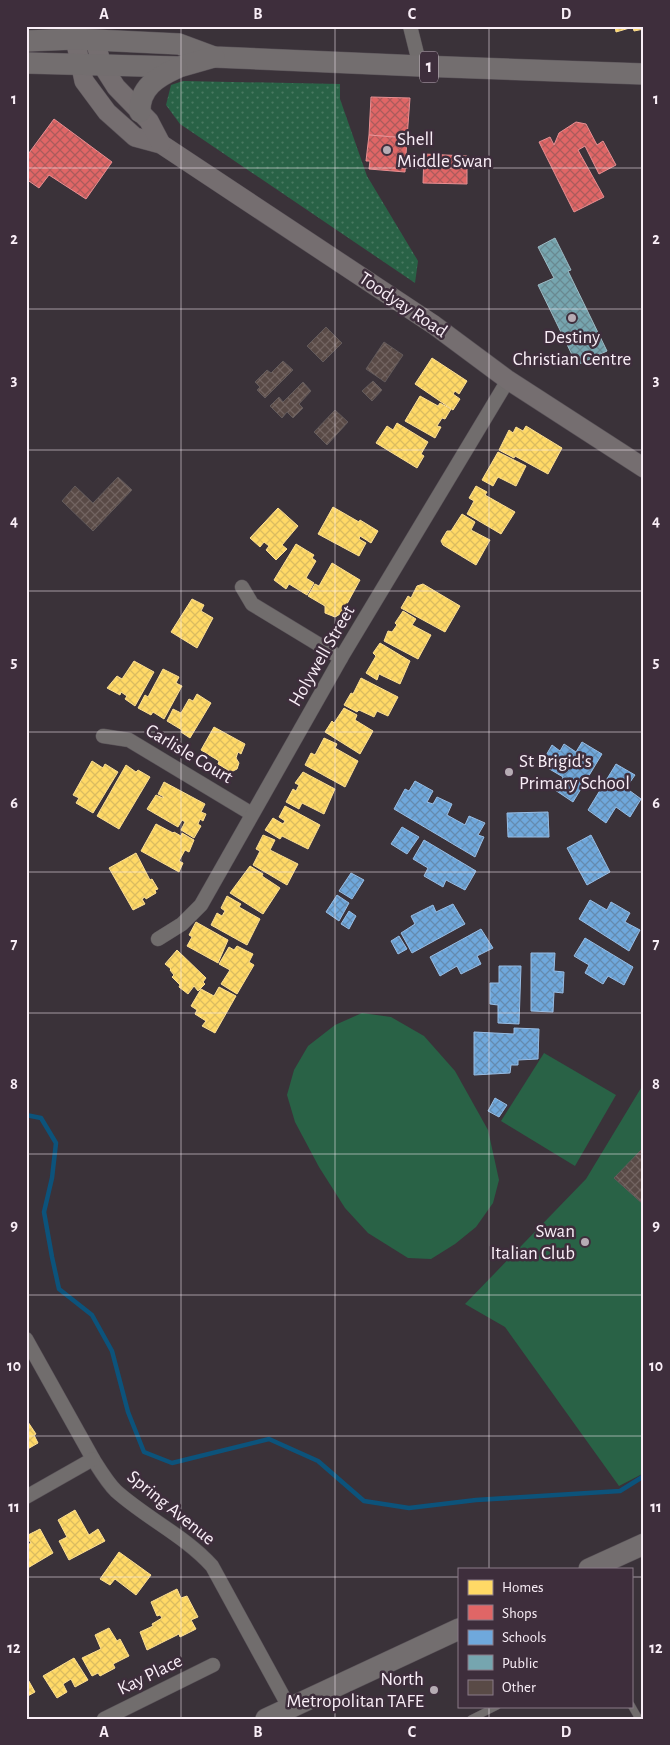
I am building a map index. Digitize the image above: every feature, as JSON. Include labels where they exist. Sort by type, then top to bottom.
[{"type":"main road","name":"1","points":[[26,41],[84,33],[179,44],[214,57],[644,74]]},
{"type":"main road","name":"Toodyay Road","points":[[84,33],[80,65],[84,81],[107,112],[135,137],[161,144],[434,325],[508,380],[644,468]]},
{"type":"main road","name":"Toodyay Road","points":[[84,33],[116,87],[149,121],[161,144]]},
{"type":"main road","name":"1","points":[[26,63],[179,67],[214,57]]},
{"type":"main road","points":[[140,112],[140,102],[144,92],[154,80],[179,67]]},
{"type":"main road","points":[[591,1568],[644,1544]]},
{"type":"main road","points":[[266,1719],[458,1628]]},
{"type":"street","points":[[410,26],[420,66]]},
{"type":"street","name":"Holywell Street","points":[[158,940],[182,924],[201,905],[341,658],[508,380]]},
{"type":"street","points":[[242,587],[252,604],[341,658]]},
{"type":"street","name":"Carlisle Court","points":[[103,736],[130,740],[252,814]]},
{"type":"street","name":"Spring Avenue","points":[[26,1339],[93,1460],[116,1490],[197,1552],[212,1566],[289,1708]]},
{"type":"street","points":[[26,1497],[93,1460]]},
{"type":"street","name":"Kay Place","points":[[104,1719],[213,1665]]},
{"type":"lane","points":[[632,1706],[640,1719]]},
{"type":"lane","points":[[476,1718],[494,1708]]},
{"type":"green space","points":[[183,81],[340,84],[340,99],[367,176],[418,261],[415,283],[180,124],[166,105],[171,85]]},
{"type":"green space","points":[[362,1013],[391,1017],[424,1036],[455,1071],[488,1130],[499,1180],[493,1203],[476,1227],[455,1244],[431,1259],[408,1258],[368,1233],[345,1208],[319,1167],[295,1122],[287,1095],[294,1070],[308,1046],[335,1025]]},
{"type":"green space","points":[[544,1053],[616,1095],[575,1166],[501,1121]]},
{"type":"green space","name":"Swan Italian Club","points":[[644,1083],[644,1473],[619,1486],[505,1327],[465,1304],[586,1179]]},
{"type":"building: Homes","points":[[615,26],[644,26],[644,29],[634,31],[633,27],[616,32]]},
{"type":"building: Homes","points":[[432,358],[467,381],[459,394],[455,391],[453,394],[460,399],[453,410],[415,384]]},
{"type":"building: Homes","points":[[420,396],[438,406],[440,403],[451,409],[445,419],[442,418],[437,426],[441,427],[435,438],[405,421]]},
{"type":"building: Homes","points":[[397,423],[428,442],[421,454],[424,456],[417,468],[376,443],[387,426],[393,430]]},
{"type":"building: Homes","points":[[526,426],[562,448],[548,474],[515,456],[514,458],[499,450],[509,430],[513,433],[516,427],[523,431]]},
{"type":"building: Homes","points":[[498,452],[526,466],[516,486],[498,477],[493,486],[482,480]]},
{"type":"building: Homes","points":[[476,486],[487,492],[485,495],[515,512],[501,534],[467,514],[474,501],[469,498]]},
{"type":"building: Homes","points":[[333,507],[378,531],[371,543],[360,536],[359,539],[366,543],[359,556],[318,534]]},
{"type":"building: Homes","points":[[278,508],[298,526],[282,545],[287,549],[276,560],[266,550],[269,546],[264,542],[260,547],[250,538]]},
{"type":"building: Homes","points":[[462,514],[475,522],[471,530],[490,540],[476,565],[443,545],[441,541],[447,531],[451,531]]},
{"type":"building: Homes","points":[[296,544],[314,555],[312,558],[316,561],[306,578],[314,583],[307,595],[289,584],[286,589],[274,580]]},
{"type":"building: Homes","points":[[332,563],[360,580],[342,613],[335,617],[325,613],[325,606],[308,596],[315,584],[319,586]]},
{"type":"building: Homes","points":[[423,584],[460,606],[445,632],[401,608],[408,596],[411,598],[417,586]]},
{"type":"building: Homes","points":[[192,599],[204,605],[201,611],[213,618],[197,648],[171,632]]},
{"type":"building: Homes","points":[[403,611],[416,619],[412,625],[431,635],[418,659],[384,641],[388,631],[392,632],[397,625],[395,623]]},
{"type":"building: Homes","points":[[380,643],[410,661],[400,684],[379,674],[377,680],[366,673],[376,656],[373,653]]},
{"type":"building: Homes","points":[[134,661],[154,672],[135,706],[125,699],[127,696],[121,692],[120,695],[107,688],[117,676],[122,679]]},
{"type":"building: Homes","points":[[163,669],[179,677],[176,683],[182,686],[164,719],[153,712],[151,715],[138,708],[145,695],[148,697]]},
{"type":"building: Homes","points":[[361,678],[398,697],[388,716],[377,711],[374,717],[359,710],[357,712],[344,705],[351,693],[353,694]]},
{"type":"building: Homes","points":[[197,694],[211,703],[190,738],[181,732],[182,730],[167,721],[173,709],[181,713],[189,699],[193,701]]},
{"type":"building: Homes","points":[[344,708],[357,715],[355,720],[373,731],[360,754],[325,732]]},
{"type":"building: Homes","points":[[214,727],[245,744],[241,754],[238,752],[236,758],[239,763],[237,769],[231,772],[218,764],[219,761],[201,750]]},
{"type":"building: Homes","points":[[324,738],[337,744],[335,748],[358,761],[345,787],[305,765],[311,753],[315,755]]},
{"type":"building: Homes","points":[[92,761],[103,768],[105,764],[118,772],[93,813],[76,803],[79,798],[73,795]]},
{"type":"building: Homes","points":[[126,765],[136,772],[138,770],[150,777],[119,829],[97,816]]},
{"type":"building: Homes","points":[[303,772],[335,789],[324,814],[302,803],[299,809],[286,802],[293,789],[296,791],[299,785],[295,783]]},
{"type":"building: Homes","points":[[164,782],[205,804],[201,812],[206,814],[203,821],[200,819],[198,824],[201,826],[194,838],[181,830],[185,822],[182,820],[178,827],[147,809],[156,795],[164,797],[158,794]]},
{"type":"building: Homes","points":[[285,806],[320,825],[308,849],[282,836],[280,839],[265,830],[273,818],[283,824],[285,821],[279,817]]},
{"type":"building: Homes","points":[[156,824],[181,836],[182,833],[194,840],[189,852],[185,850],[179,861],[183,863],[179,872],[141,851]]},
{"type":"building: Homes","points":[[263,835],[275,840],[270,850],[298,864],[287,885],[253,865],[260,851],[256,849]]},
{"type":"building: Homes","points":[[136,853],[150,880],[152,879],[158,889],[155,890],[156,893],[146,899],[145,897],[142,899],[145,904],[133,910],[109,868]]},
{"type":"building: Homes","points":[[250,866],[280,888],[263,914],[230,893]]},
{"type":"building: Homes","points":[[227,896],[241,904],[239,907],[260,919],[247,945],[211,925],[217,913],[222,916],[225,911],[221,908]]},
{"type":"building: Homes","points":[[196,922],[228,940],[218,963],[187,946],[192,937],[189,935]]},
{"type":"building: Homes","points":[[237,946],[253,954],[249,962],[254,965],[237,994],[221,984],[230,970],[219,964],[229,947],[234,950]]},
{"type":"building: Homes","points":[[177,950],[206,978],[203,982],[205,984],[198,991],[194,986],[188,994],[179,987],[180,985],[172,977],[174,975],[171,969],[165,964]]},
{"type":"building: Homes","points":[[219,987],[236,996],[215,1033],[202,1026],[206,1021],[195,1014],[197,1010],[191,1006],[201,989],[214,996]]},
{"type":"building: Homes","points":[[26,1419],[36,1434],[34,1435],[38,1443],[26,1450]]},
{"type":"building: Homes","points":[[75,1510],[89,1535],[98,1529],[105,1541],[69,1560],[59,1541],[67,1537],[58,1520]]},
{"type":"building: Homes","points":[[40,1529],[53,1553],[26,1569],[26,1546],[31,1543],[26,1536]]},
{"type":"building: Homes","points":[[119,1552],[151,1575],[136,1595],[115,1579],[110,1585],[100,1579]]},
{"type":"building: Homes","points":[[177,1589],[181,1598],[187,1596],[198,1617],[191,1620],[196,1629],[180,1637],[179,1634],[147,1650],[140,1632],[153,1626],[152,1624],[162,1618],[160,1615],[157,1616],[151,1602]]},
{"type":"building: Homes","points":[[109,1628],[117,1641],[120,1639],[129,1656],[113,1664],[115,1668],[100,1676],[98,1673],[92,1676],[82,1658],[101,1649],[95,1635]]},
{"type":"building: Homes","points":[[74,1658],[88,1680],[75,1687],[71,1679],[63,1684],[67,1692],[57,1698],[43,1676]]},
{"type":"building: Homes","points":[[26,1676],[35,1692],[26,1697]]},
{"type":"building: Shops","points":[[371,97],[410,98],[407,138],[369,135]]},
{"type":"building: Shops","points":[[54,119],[112,162],[86,199],[49,175],[39,188],[26,179],[26,157]]},
{"type":"building: Shops","points":[[576,122],[586,124],[597,145],[603,141],[616,165],[599,174],[585,146],[578,150],[604,197],[574,212],[539,142],[550,137],[554,145],[559,133]]},
{"type":"building: Shops","name":"Shell Middle Swan","points":[[369,135],[407,138],[405,172],[369,169],[370,161],[366,161]]},
{"type":"building: Shops","points":[[424,154],[467,156],[467,184],[423,183]]},
{"type":"building: Schools","points":[[582,742],[602,754],[573,802],[555,790],[563,777],[541,764],[552,745],[560,751],[564,744],[576,752]]},
{"type":"building: Schools","points":[[616,764],[635,775],[626,788],[641,799],[630,817],[616,807],[606,823],[588,810]]},
{"type":"building: Schools","points":[[415,781],[433,791],[427,802],[433,804],[437,797],[452,804],[447,815],[465,825],[469,816],[485,823],[478,835],[484,837],[475,857],[394,809],[405,789],[409,791]]},
{"type":"building: Schools","points":[[548,812],[549,837],[508,837],[507,813]]},
{"type":"building: Schools","points":[[402,827],[419,837],[407,854],[391,844]]},
{"type":"building: Schools","points":[[591,835],[610,872],[587,885],[567,848]]},
{"type":"building: Schools","points":[[424,840],[476,871],[465,890],[446,880],[443,887],[424,876],[428,868],[413,859]]},
{"type":"building: Schools","points":[[351,873],[364,880],[352,899],[339,891]]},
{"type":"building: Schools","points":[[337,895],[349,903],[339,921],[326,912]]},
{"type":"building: Schools","points":[[590,900],[607,910],[611,902],[630,913],[625,922],[640,930],[629,951],[579,919]]},
{"type":"building: Schools","points":[[453,904],[465,924],[412,953],[401,933],[415,924],[411,916],[433,905],[436,912]]},
{"type":"building: Schools","points":[[349,911],[356,916],[349,929],[341,924]]},
{"type":"building: Schools","points":[[481,929],[493,948],[477,956],[481,964],[461,974],[457,966],[440,976],[430,957]]},
{"type":"building: Schools","points":[[399,936],[407,949],[398,954],[391,941]]},
{"type":"building: Schools","points":[[585,938],[633,967],[624,985],[608,976],[603,984],[585,973],[589,965],[574,956]]},
{"type":"building: Schools","points":[[531,953],[555,953],[554,971],[564,972],[563,993],[554,992],[553,1012],[531,1011]]},
{"type":"building: Schools","points":[[499,966],[521,966],[519,1024],[498,1023],[498,1005],[490,1004],[490,983],[499,983]]},
{"type":"building: Schools","points":[[514,1028],[539,1029],[538,1059],[518,1060],[518,1065],[511,1065],[510,1073],[474,1075],[474,1032],[514,1034]]},
{"type":"building: Schools","points":[[495,1098],[507,1105],[499,1117],[488,1111]]},
{"type":"building: Public","name":"Destiny Christian Centre","points":[[555,238],[571,270],[568,271],[607,351],[577,365],[538,285],[554,278],[538,247]]},
{"type":"building: Other","points":[[326,327],[342,343],[323,362],[307,346]]},
{"type":"building: Other","points":[[384,342],[403,355],[385,382],[366,369]]},
{"type":"building: Other","points":[[283,361],[293,370],[265,398],[257,390],[260,387],[255,382],[267,370],[271,373]]},
{"type":"building: Other","points":[[373,381],[382,390],[372,401],[362,391]]},
{"type":"building: Other","points":[[303,382],[311,391],[299,404],[303,408],[293,418],[287,412],[282,418],[270,406],[279,397],[283,402]]},
{"type":"building: Other","points":[[335,410],[348,422],[327,445],[314,432]]},
{"type":"building: Other","points":[[118,477],[132,490],[93,531],[62,501],[75,486],[93,503]]},
{"type":"building: Other","points":[[644,1147],[644,1205],[614,1178]]},
{"type":"waterway","points":[[26,1115],[41,1118],[56,1143],[52,1178],[44,1212],[59,1289],[92,1315],[112,1351],[128,1412],[144,1452],[172,1463],[269,1439],[318,1461],[364,1501],[409,1508],[476,1500],[620,1491],[644,1476]]},
{"type":"place","name":"Shell Middle Swan","points":[[387,150]]},
{"type":"place","name":"Destiny Christian Centre","points":[[572,318]]},
{"type":"place","name":"St Brigid's Primary School","points":[[509,772]]},
{"type":"place","name":"Swan Italian Club","points":[[585,1242]]},
{"type":"place","name":"North Metropolitan TAFE","points":[[434,1690]]}]
